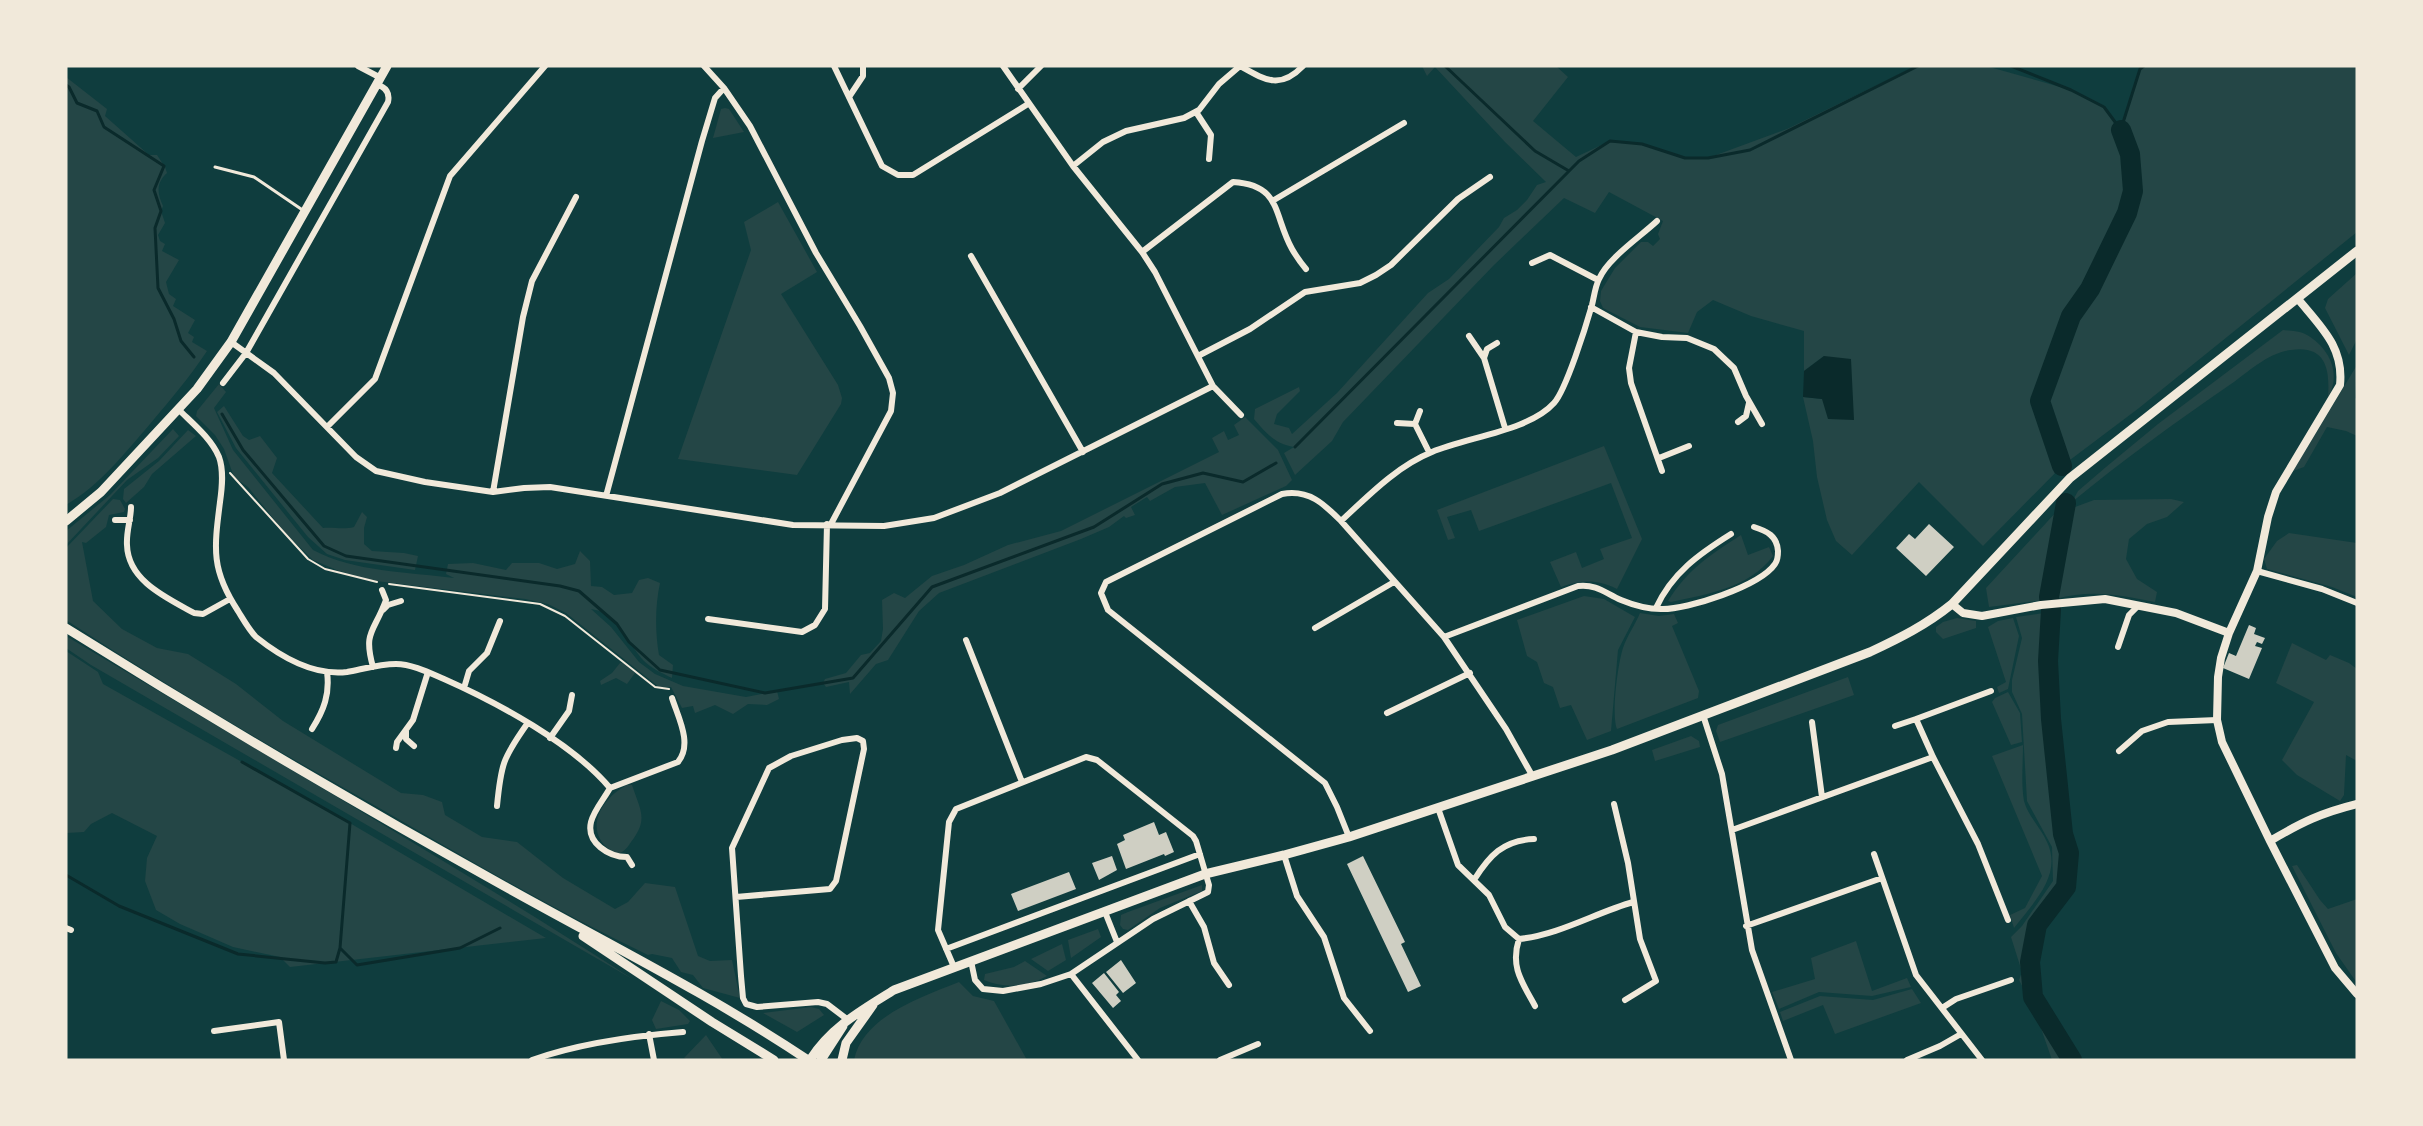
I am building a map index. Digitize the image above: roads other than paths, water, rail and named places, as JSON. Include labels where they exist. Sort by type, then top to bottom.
[{"type":"main road","points":[[66,521],[101,492],[197,389],[231,342],[387,66]]},
{"type":"main road","points":[[66,628],[234,732],[365,809],[698,992],[809,1060],[827,1036],[894,990],[1205,874],[1348,837],[1533,777],[1870,652],[1917,630],[1952,604],[2070,478],[2357,251]]},
{"type":"main road","points":[[531,901],[712,1023],[774,1060]]},
{"type":"main road","points":[[842,1060],[846,1043],[876,1001]]},
{"type":"main road","points":[[820,1060],[847,1021]]},
{"type":"street","points":[[223,383],[246,352],[388,102],[387,92],[379,81],[358,66]]},
{"type":"street","points":[[327,427],[375,379],[450,176],[545,66]]},
{"type":"street","points":[[704,66],[724,88],[750,126],[816,253],[889,378],[893,393],[891,411],[829,524],[825,609],[815,625],[802,632],[708,619]]},
{"type":"street","points":[[834,66],[882,166],[898,175],[913,175],[1028,104]]},
{"type":"street","points":[[849,97],[863,76],[863,66]]},
{"type":"street","points":[[1003,66],[1073,166],[1142,252],[1155,272],[1213,386],[1241,415]]},
{"type":"street","points":[[1018,89],[1041,66]]},
{"type":"street","points":[[1073,166],[1103,142],[1118,135],[1184,118],[1196,112],[1224,79],[1240,66],[1272,82],[1285,80],[1295,75],[1303,66]]},
{"type":"street","points":[[606,496],[702,141],[716,98],[724,88]]},
{"type":"street","points":[[1196,112],[1211,135],[1209,159]]},
{"type":"street","points":[[1274,200],[1404,123]]},
{"type":"street","points":[[1198,356],[1250,329],[1305,292],[1360,283],[1391,266],[1458,199],[1490,177]]},
{"type":"street","points":[[1142,252],[1233,182],[1256,185],[1274,200],[1292,249],[1306,269]]},
{"type":"street","points":[[493,492],[523,317],[532,281],[576,197]]},
{"type":"street","points":[[1341,521],[1397,472],[1429,452],[1524,423],[1542,414],[1556,402],[1591,307],[1598,280],[1605,268],[1658,221]]},
{"type":"street","points":[[1532,263],[1550,255],[1598,280]]},
{"type":"street","points":[[971,256],[1083,452]]},
{"type":"street","points":[[2298,299],[2325,331],[2337,352],[2342,368],[2340,385],[2276,492],[2268,517],[2257,571],[2229,633],[2218,677],[2217,720],[2222,742],[2270,841],[2335,968],[2357,994]]},
{"type":"street","points":[[1591,307],[1636,332],[1687,338],[1714,349],[1734,368],[1762,424]]},
{"type":"street","points":[[1636,332],[1629,368],[1631,383],[1662,471]]},
{"type":"street","points":[[1469,336],[1484,358],[1505,428]]},
{"type":"street","points":[[231,342],[274,373],[356,457],[376,471],[425,482],[493,492],[550,487],[793,525],[884,526],[934,518],[1000,493],[1213,386]]},
{"type":"street","points":[[1484,358],[1487,349],[1497,343]]},
{"type":"street","points":[[1738,422],[1746,416],[1749,402]]},
{"type":"street","points":[[178,409],[206,437],[220,463],[222,482],[216,538],[217,571],[230,599],[254,635],[286,658],[312,669],[337,673],[397,664],[428,672],[487,698],[550,738],[600,776],[610,788]]},
{"type":"street","points":[[1420,411],[1415,424],[1429,452]]},
{"type":"street","points":[[1397,423],[1415,424]]},
{"type":"street","points":[[1659,458],[1689,446]]},
{"type":"street","points":[[1348,837],[1325,783],[1108,610],[1101,593],[1107,582],[1282,494],[1293,492],[1314,497],[1341,521],[1444,637],[1470,673],[1533,777]]},
{"type":"street","points":[[131,507],[127,545],[129,558],[134,570],[146,584],[194,613],[203,614],[230,599]]},
{"type":"street","points":[[115,520],[130,520]]},
{"type":"street","points":[[1444,637],[1578,586],[1598,587],[1622,600],[1663,609],[1706,601],[1735,590],[1766,573],[1775,564],[1778,558],[1778,545],[1774,537],[1765,530],[1754,527]]},
{"type":"street","points":[[1656,608],[1676,575],[1691,561],[1731,534]]},
{"type":"street","points":[[2257,571],[2322,589],[2357,603]]},
{"type":"street","points":[[1315,628],[1394,582]]},
{"type":"street","points":[[373,667],[368,649],[369,633],[378,621],[386,600],[382,590]]},
{"type":"street","points":[[1952,604],[1963,613],[1982,616],[2041,605],[2105,599],[2176,613],[2229,633]]},
{"type":"street","points":[[382,610],[388,605],[401,601]]},
{"type":"street","points":[[2118,647],[2129,615],[2138,606]]},
{"type":"street","points":[[465,688],[469,671],[487,653],[500,621]]},
{"type":"street","points":[[966,640],[1022,783]]},
{"type":"street","points":[[312,729],[324,707],[329,687],[327,672]]},
{"type":"street","points":[[396,748],[397,742],[413,720],[428,672]]},
{"type":"street","points":[[1387,713],[1470,673]]},
{"type":"street","points":[[1895,726],[1991,691]]},
{"type":"street","points":[[550,738],[570,711],[572,695]]},
{"type":"street","points":[[632,866],[627,857],[617,857],[600,849],[591,832],[591,823],[610,788],[678,762],[682,756],[684,739],[672,698]]},
{"type":"street","points":[[1703,715],[1722,774],[1746,926],[1752,950],[1791,1060]]},
{"type":"street","points":[[1917,719],[1933,757],[1978,844],[2008,920]]},
{"type":"street","points":[[2119,752],[2142,731],[2168,722],[2217,720]]},
{"type":"street","points":[[1812,722],[1822,797]]},
{"type":"street","points":[[497,806],[502,765],[506,753],[527,724]]},
{"type":"street","points":[[406,731],[406,739],[414,746]]},
{"type":"street","points":[[736,897],[818,892],[830,889],[836,881],[864,749],[863,741],[857,738],[791,756],[769,768],[732,848],[743,998],[746,1004],[753,1007],[804,1002],[827,1004],[847,1021]]},
{"type":"street","points":[[954,968],[938,930],[951,816],[956,809],[1086,757],[1092,758],[1192,836],[1200,854],[1208,892],[1153,919],[1071,974],[1015,989],[990,990],[983,989],[975,980],[971,961]]},
{"type":"street","points":[[1732,830],[1933,757]]},
{"type":"street","points":[[1614,804],[1628,863],[1633,902],[1639,921],[1640,939],[1656,981],[1625,1000]]},
{"type":"street","points":[[2270,841],[2325,812],[2357,804]]},
{"type":"street","points":[[1438,808],[1458,865],[1489,895],[1505,927],[1519,939],[1542,937],[1601,912],[1633,902]]},
{"type":"street","points":[[1474,880],[1487,859],[1502,848],[1519,839],[1534,839]]},
{"type":"street","points":[[946,949],[1200,854]]},
{"type":"street","points":[[1874,854],[1916,975],[1982,1060]]},
{"type":"street","points":[[1284,855],[1297,896],[1324,937],[1344,998],[1370,1031]]},
{"type":"street","points":[[1746,926],[1882,878]]},
{"type":"street","points":[[1189,901],[1204,927],[1214,963],[1229,985]]},
{"type":"street","points":[[1105,912],[1117,942]]},
{"type":"street","points":[[1519,939],[1515,953],[1515,965],[1535,1006]]},
{"type":"street","points":[[1071,974],[1138,1060]]},
{"type":"street","points":[[1942,1008],[1956,999],[2011,980]]},
{"type":"street","points":[[214,1031],[279,1022],[284,1060]]},
{"type":"street","points":[[532,1060],[577,1048],[649,1035],[683,1032]]},
{"type":"street","points":[[1907,1060],[1961,1034]]},
{"type":"street","points":[[649,1035],[654,1060]]},
{"type":"street","points":[[1220,1060],[1258,1044]]},
{"type":"lane","points":[[214,167],[254,177],[305,212]]},
{"type":"waterway","points":[[1445,66],[1535,151],[1569,171]]},
{"type":"waterway","points":[[1295,447],[1579,161],[1610,141],[1642,144],[1685,158],[1708,158],[1750,150],[1918,66]]},
{"type":"waterway","points":[[2011,66],[2071,90],[2104,107],[2121,130]]},
{"type":"waterway","points":[[2121,129],[2140,69],[2144,66]]},
{"type":"waterway","points":[[66,85],[77,103],[97,111],[104,127],[164,166],[154,190],[161,211],[155,228],[158,288],[174,319],[181,341],[194,357]]},
{"type":"waterway","points":[[2062,466],[2040,401],[2071,316],[2090,289],[2127,213],[2133,191],[2130,154],[2121,130]]},
{"type":"waterway","points":[[222,414],[243,450],[324,546],[346,556],[560,586],[579,591],[617,624],[629,642],[660,670],[765,693],[853,678],[932,587],[1094,527],[1162,484],[1203,473],[1243,482],[1276,463]]},
{"type":"waterway","points":[[2066,503],[2049,597],[2051,610],[2048,661],[2051,719],[2063,834],[2069,853],[2066,887],[2037,925],[2030,962],[2033,997],[2072,1060]]},
{"type":"waterway","points":[[242,762],[350,823],[340,948],[357,965],[460,948],[500,928]]},
{"type":"waterway","points":[[66,875],[119,906],[238,954],[325,963],[336,962],[340,948]]}]
